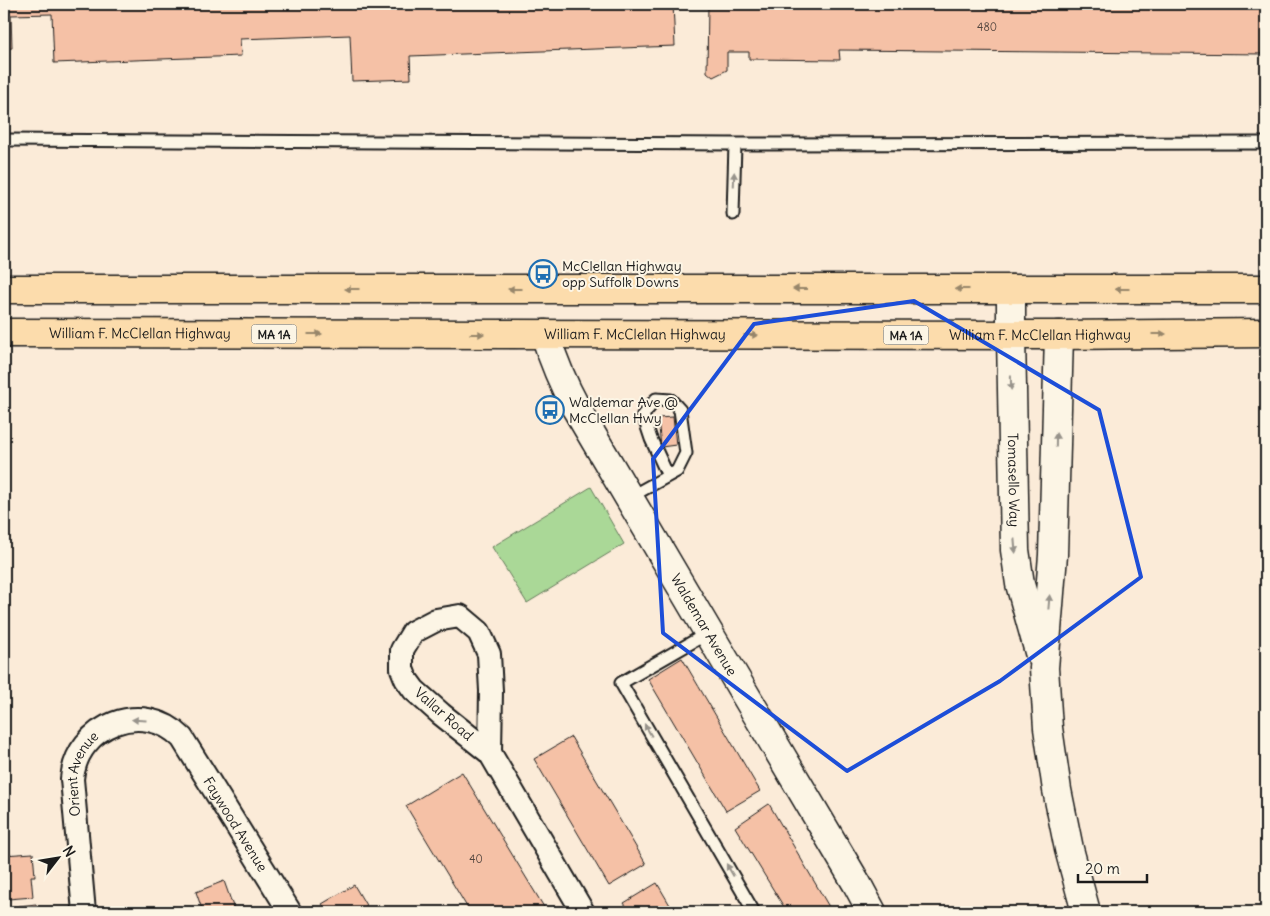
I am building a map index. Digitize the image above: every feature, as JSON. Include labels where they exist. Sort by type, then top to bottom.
[{"type":"highway","points":[[4,289],[1266,289]]},
{"type":"highway","name":"William F. McClellan Highway","points":[[4,333],[1011,335],[1266,333]]},
{"type":"street","name":"Tomasello Way","points":[[1011,289],[1015,550],[1020,584],[1044,668]]},
{"type":"street","name":"Waldemar Avenue","points":[[545,334],[552,357],[569,396],[872,912]]},
{"type":"street","name":"Tomasello Way","points":[[1059,335],[1053,554],[1044,668],[1048,728],[1057,790],[1069,849],[1086,912]]},
{"type":"street","name":"Vallar Road","points":[[490,753],[491,691],[489,654],[479,632],[460,616],[436,620],[412,632],[402,650],[402,669],[406,679],[414,690],[441,714],[490,753],[583,912]]},
{"type":"street","name":"Orient Avenue","points":[[84,912],[72,779],[76,758],[98,732],[110,724],[122,720],[134,719],[156,722],[167,726],[182,738]]},
{"type":"street","name":"Faywood Avenue","points":[[182,738],[290,912]]},
{"type":"lane","points":[[4,140],[735,144],[1266,142]]},
{"type":"lane","points":[[733,214],[735,144]]},
{"type":"lane","points":[[628,498],[668,476],[677,470],[686,453],[680,410],[672,400],[656,399],[643,415],[651,439],[668,476]]},
{"type":"lane","points":[[708,633],[621,683],[754,912]]},
{"type":"highlighted area","points":[[914,301],[1099,410],[1141,577],[1000,681],[847,771],[663,633],[653,459],[754,324]]},
{"type":"green space","points":[[591,487],[624,544],[527,603],[492,547]]},
{"type":"building","points":[[4,4],[673,4],[675,46],[410,56],[411,79],[352,81],[350,35],[240,39],[241,56],[54,63],[52,14],[11,15],[12,48],[4,49]]},
{"type":"building","points":[[708,4],[1266,4],[1266,54],[839,50],[840,60],[749,59],[749,52],[727,52],[727,70],[713,77],[707,72]]},
{"type":"building","points":[[673,417],[676,445],[661,447],[658,418]]},
{"type":"building","points":[[682,658],[760,791],[726,811],[648,679]]},
{"type":"building","points":[[571,737],[646,864],[609,886],[534,759]]},
{"type":"building","points":[[462,772],[547,912],[470,912],[406,806]]},
{"type":"building","points":[[769,804],[832,912],[787,912],[735,827]]},
{"type":"building","points":[[33,853],[35,876],[31,876],[33,897],[8,899],[4,855]]},
{"type":"building","points":[[224,881],[235,912],[203,912],[196,892]]},
{"type":"building","points":[[657,883],[674,912],[630,912],[624,903]]},
{"type":"building","points":[[354,885],[370,912],[328,912],[322,904]]},
{"type":"building","points":[[36,904],[37,912],[8,912],[20,911],[19,906]]},
{"type":"place","name":"McClellan Highway opp Suffolk Downs","points":[[543,274]]},
{"type":"place","name":"Waldemar Ave @ McClellan Hwy","points":[[550,410]]}]
